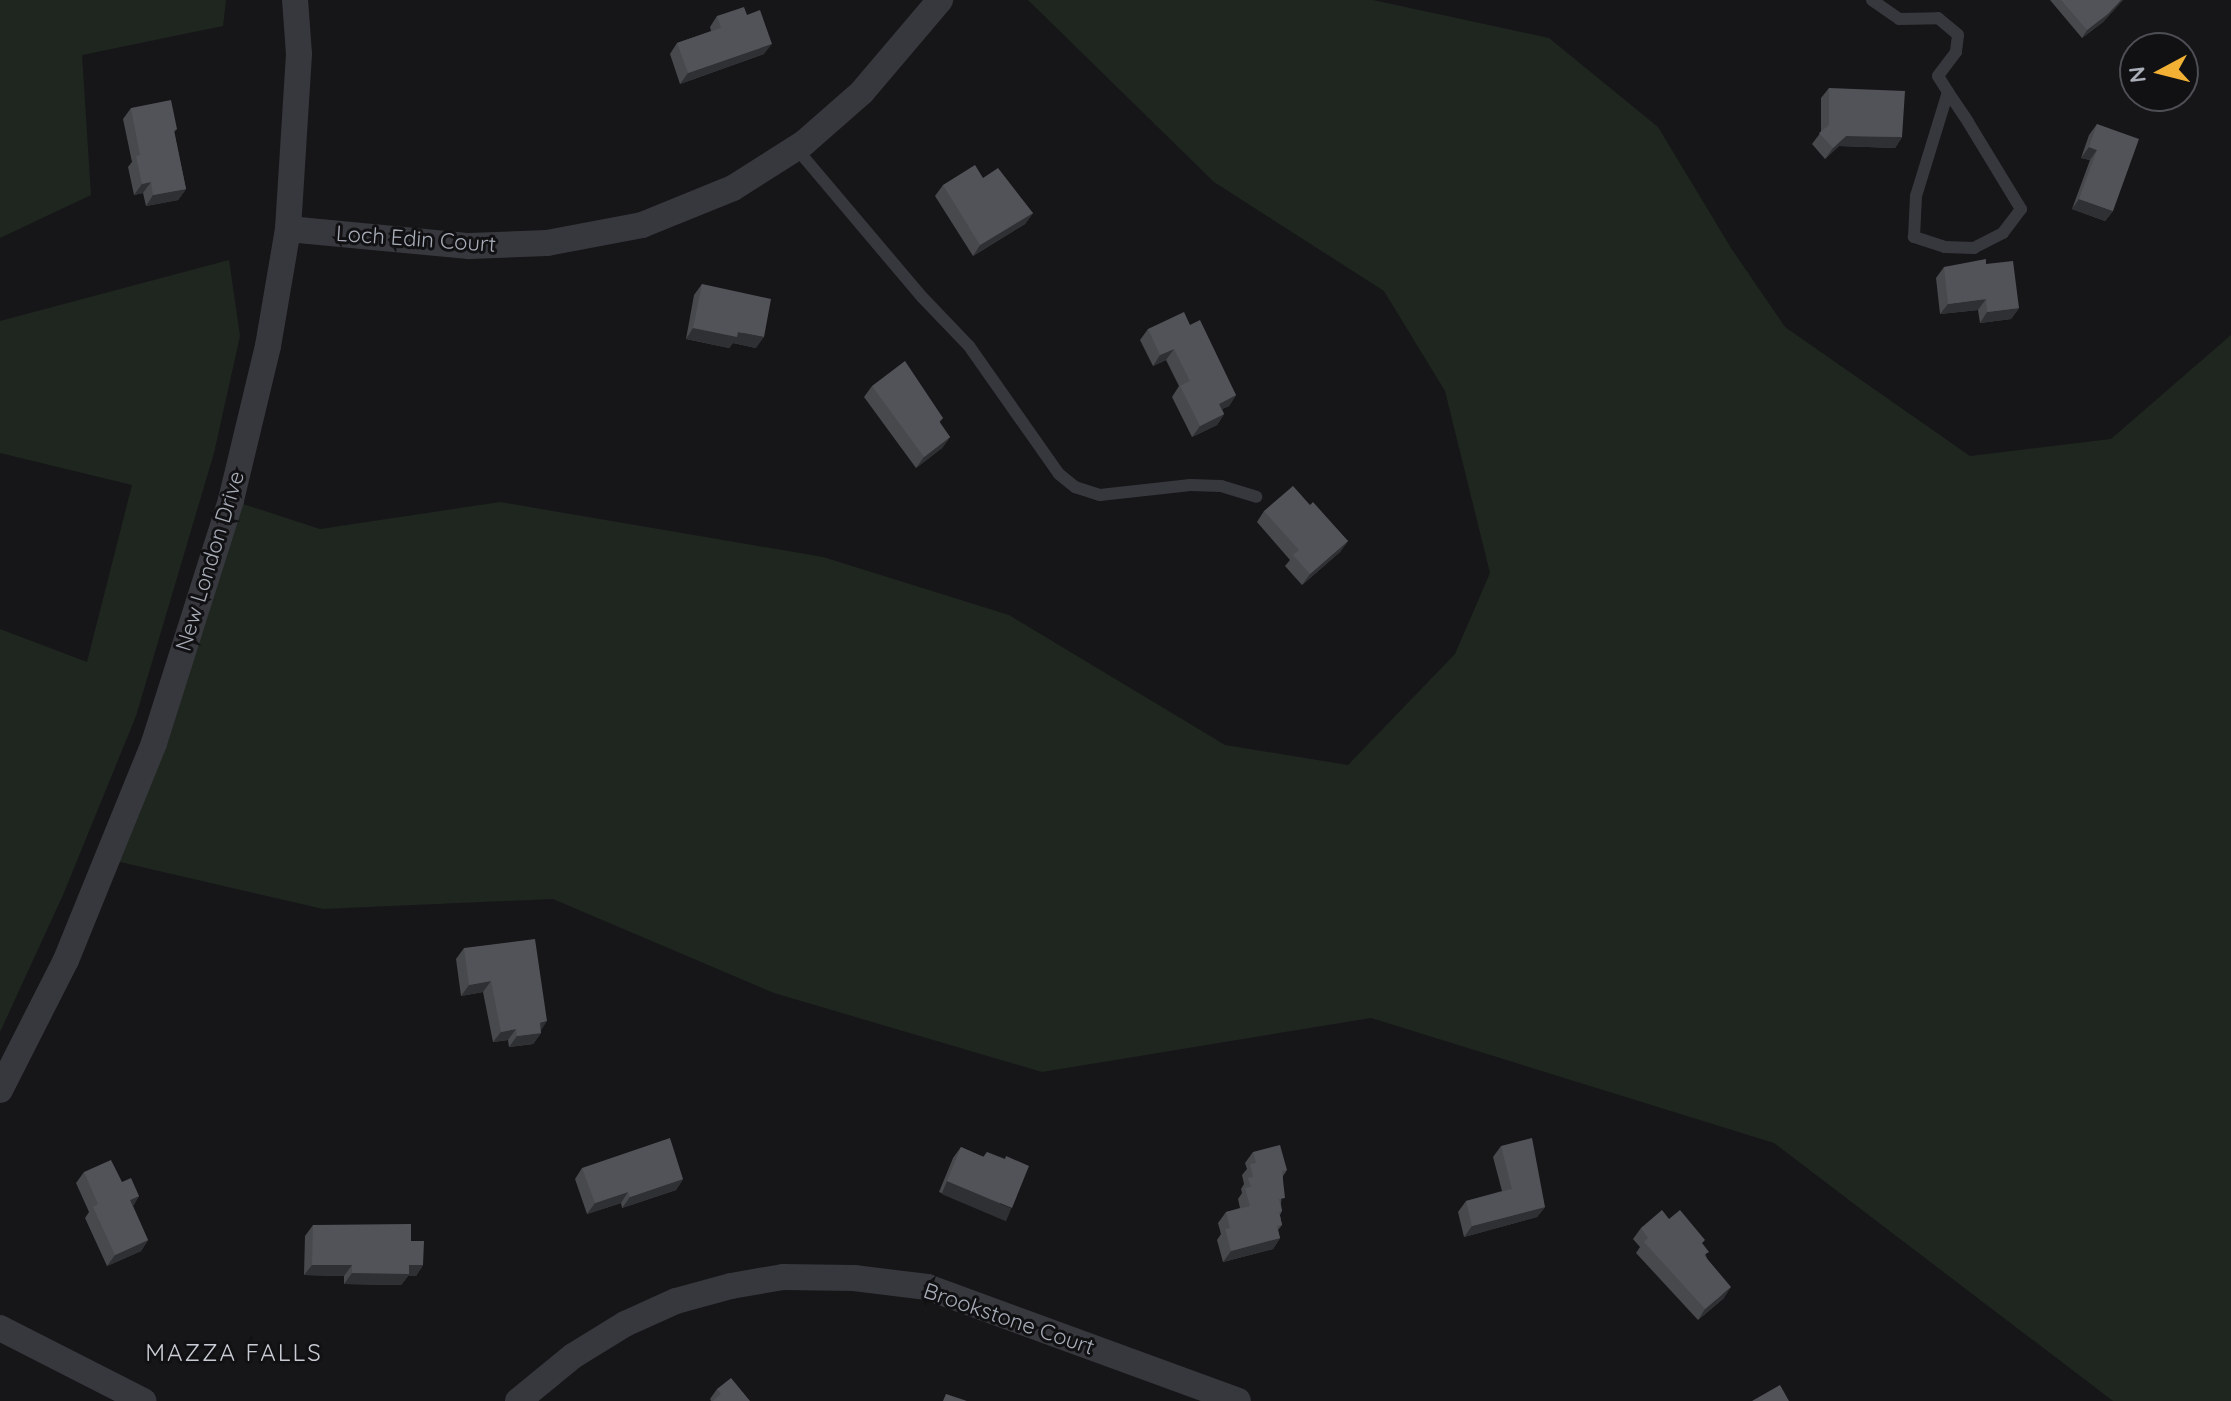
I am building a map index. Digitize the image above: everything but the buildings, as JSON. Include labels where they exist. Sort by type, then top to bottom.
[{"type":"street","name":"New London Drive","points":[[0,1090],[66,960],[154,743],[231,500],[268,346],[288,229],[299,54],[295,0]]},
{"type":"street","name":"Loch Edin Court","points":[[288,229],[469,246],[547,243],[642,225],[733,188],[796,148],[862,92],[940,0]]},
{"type":"street","name":"Brookstone Court","points":[[518,1401],[573,1356],[625,1324],[676,1301],[731,1286],[783,1277],[854,1278],[927,1287],[1238,1401]]},
{"type":"street","points":[[0,1328],[143,1401]]},
{"type":"lane","points":[[1872,0],[1899,19],[1938,18],[1958,35],[1956,52],[1938,76],[1948,92],[2021,209],[2003,233],[1974,248],[1945,247],[1914,237],[1916,196],[1948,92]]},
{"type":"lane","points":[[796,148],[922,297],[969,346],[1059,474],[1075,487],[1100,495],[1190,485],[1221,486],[1256,497]]},
{"type":"shaded area","points":[[0,0],[226,0],[223,26],[82,55],[91,195],[0,238]]},
{"type":"shaded area","points":[[1028,0],[1373,0],[1549,38],[1658,127],[1731,248],[1785,327],[1970,456],[2111,439],[2231,335],[2231,1401],[2113,1401],[1774,1143],[1371,1018],[1042,1072],[774,993],[553,899],[323,909],[107,859],[231,500],[320,529],[500,502],[823,557],[1009,615],[1225,745],[1348,765],[1455,654],[1490,573],[1445,391],[1384,291],[1214,182]]},
{"type":"shaded area","points":[[229,260],[240,336],[214,453],[136,716],[63,895],[0,1032],[0,629],[87,662],[132,485],[0,453],[0,321]]},
{"type":"district","name":"MAZZA FALLS","points":[[234,1353]]}]
